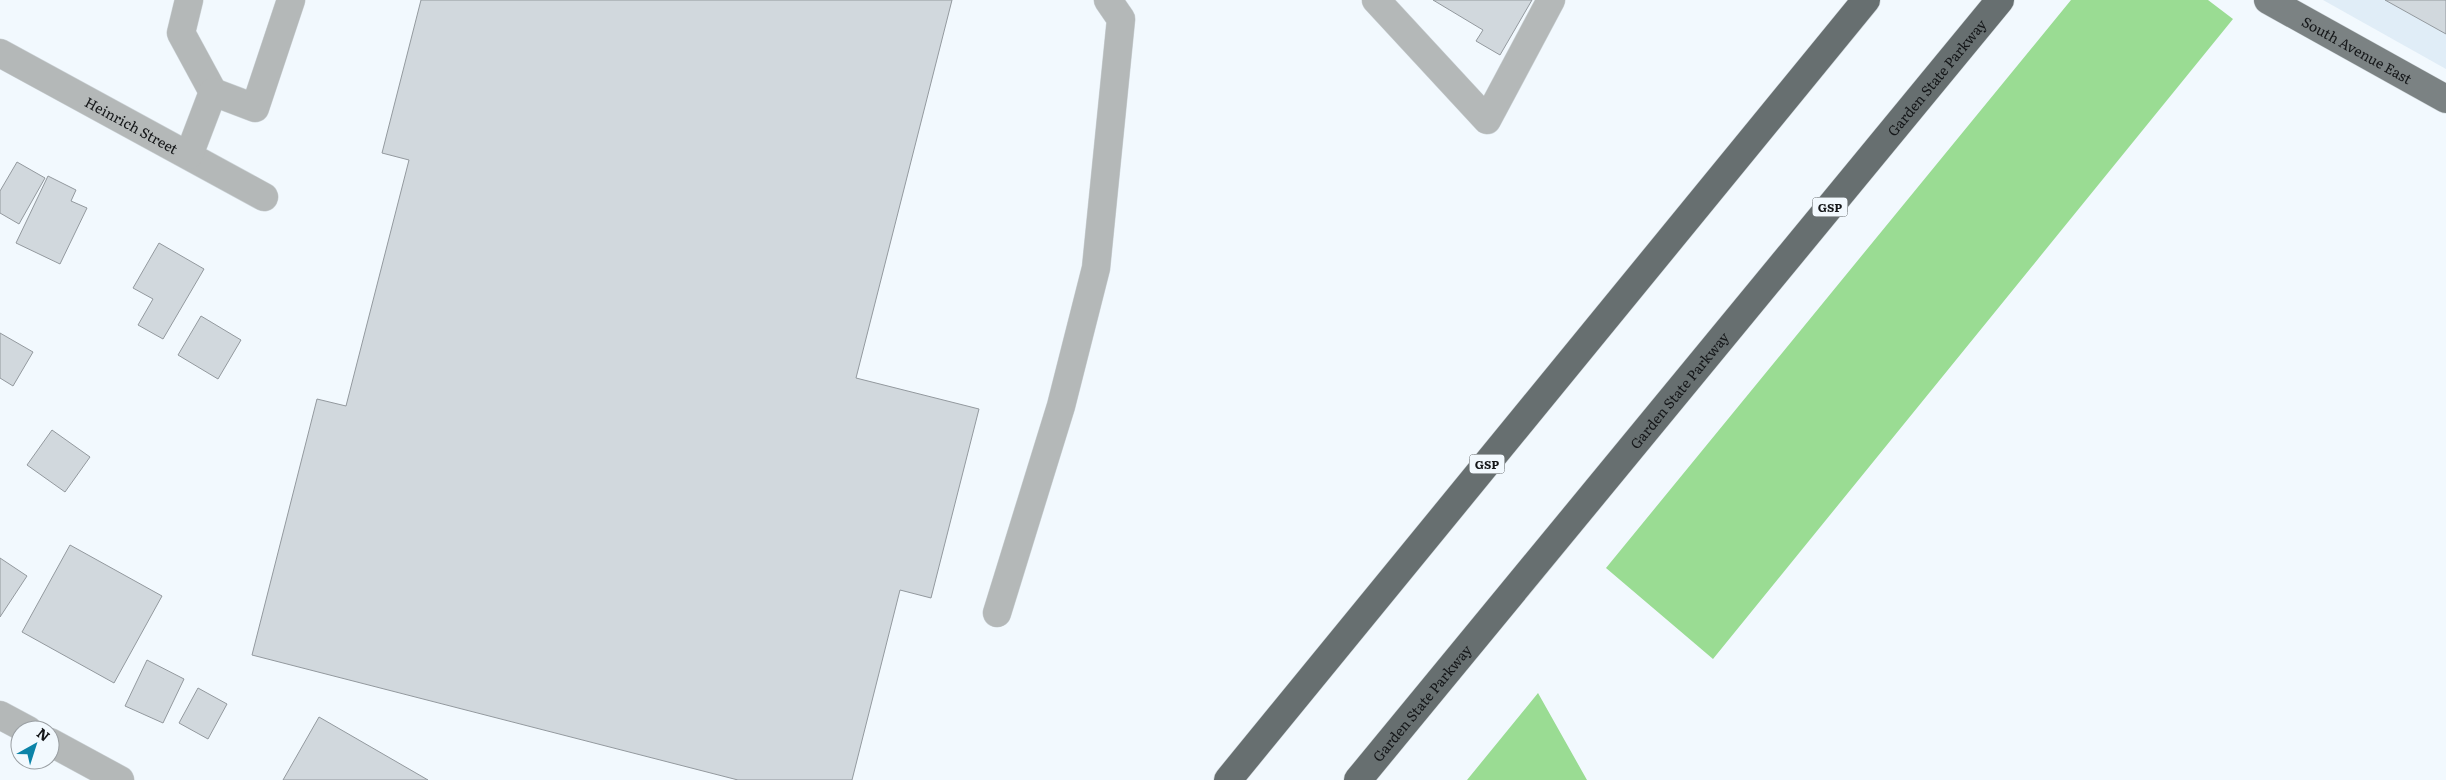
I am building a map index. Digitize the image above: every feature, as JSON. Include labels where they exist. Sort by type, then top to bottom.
[{"type":"highway","name":"GSP","points":[[1228,780],[1866,0]]},
{"type":"highway","name":"Garden State Parkway","points":[[1358,780],[2000,0]]},
{"type":"main road","name":"South Avenue East","points":[[2268,0],[2446,99]]},
{"type":"street","points":[[189,0],[181,33],[213,92],[254,108],[291,0]]},
{"type":"street","points":[[997,612],[1061,406],[1096,268],[1121,19],[1108,0]]},
{"type":"street","points":[[1376,0],[1487,120],[1551,0]]},
{"type":"street","name":"Heinrich Street","points":[[0,53],[264,197]]},
{"type":"street","points":[[189,155],[213,92]]},
{"type":"street","points":[[60,747],[120,780]]},
{"type":"shaded area","points":[[2323,0],[2446,0],[2446,69]]},
{"type":"green space","points":[[2071,0],[2208,0],[2233,19],[1713,659],[1606,568]]},
{"type":"green space","points":[[1538,693],[1587,780],[1467,780]]},
{"type":"building","points":[[421,0],[952,0],[856,378],[979,409],[931,598],[900,590],[852,780],[738,780],[252,655],[317,399],[346,406],[409,160],[382,153]]},
{"type":"building","points":[[1433,0],[1532,0],[1500,55],[1476,41],[1483,30]]},
{"type":"building","points":[[2385,0],[2446,0],[2446,34]]},
{"type":"building","points":[[17,162],[45,178],[19,224],[0,213],[0,191]]},
{"type":"building","points":[[48,176],[76,190],[71,201],[87,208],[60,264],[16,243]]},
{"type":"building","points":[[159,243],[204,269],[163,339],[138,325],[153,299],[133,288]]},
{"type":"building","points":[[201,316],[241,340],[218,379],[178,355]]},
{"type":"building","points":[[0,333],[33,352],[13,386],[0,378]]},
{"type":"building","points":[[52,430],[90,457],[65,492],[27,465]]},
{"type":"building","points":[[70,545],[162,596],[114,683],[22,632]]},
{"type":"building","points":[[0,558],[27,576],[0,617]]},
{"type":"building","points":[[147,660],[184,679],[163,723],[125,706]]},
{"type":"building","points":[[198,688],[227,704],[208,739],[179,723]]},
{"type":"building","points":[[319,717],[428,780],[283,780]]}]
